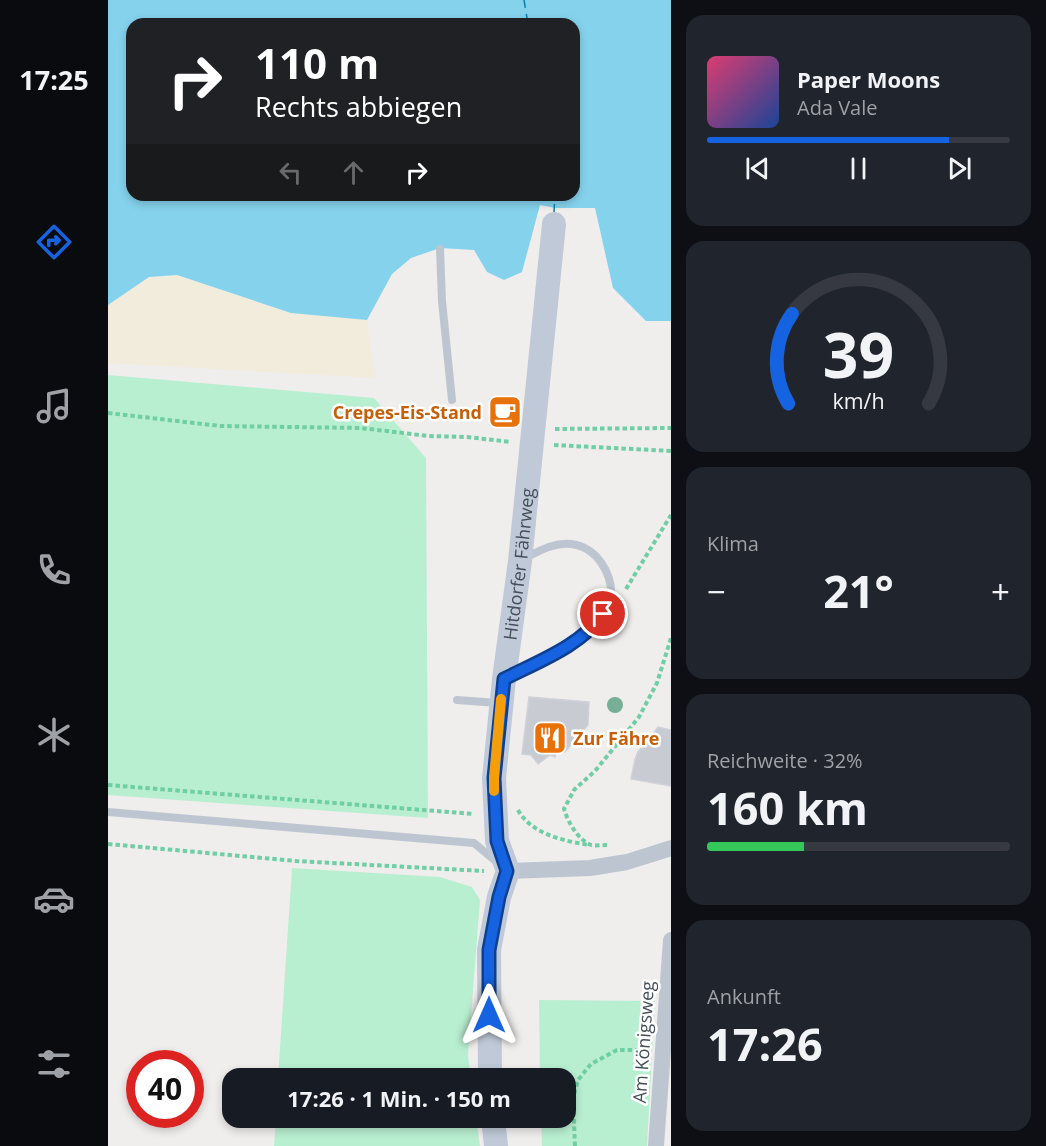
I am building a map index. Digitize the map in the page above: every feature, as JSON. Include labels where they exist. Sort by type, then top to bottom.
[{"type":"street","name":"Hitdorfer Fährweg","points":[[507,871],[497,841],[494,778],[501,703],[520,561],[554,224]]},
{"type":"street","points":[[490,1068],[489,950],[499,897],[507,871],[590,868],[627,862],[671,848]]},
{"type":"street","name":"Am Königsweg","points":[[656,1146],[671,940]]},
{"type":"street","points":[[494,1128],[496,1146]]},
{"type":"lane","points":[[440,249],[442,301],[452,399]]},
{"type":"lane","points":[[504,679],[546,658],[594,627],[611,601],[610,578],[603,564],[589,550],[571,544],[548,546],[520,561]]},
{"type":"lane","points":[[457,700],[501,703]]},
{"type":"lane","points":[[108,812],[474,843],[507,871]]},
{"type":"path","points":[[108,413],[220,426],[361,428],[428,436],[533,437],[671,428]]},
{"type":"path","points":[[533,437],[671,451]]},
{"type":"path","points":[[611,601],[624,592],[671,515]]},
{"type":"path","points":[[592,845],[575,832],[568,822],[564,809],[574,790],[595,771],[639,717],[657,683],[671,638]]},
{"type":"path","points":[[108,785],[495,816]]},
{"type":"path","points":[[517,804],[518,812],[530,825],[567,841],[611,845],[627,862]]},
{"type":"path","points":[[108,844],[297,861],[507,871]]},
{"type":"path","points":[[575,1146],[573,1098],[578,1080],[591,1064],[617,1050],[662,1050]]},
{"type":"green space","points":[[108,375],[374,398],[426,458],[428,818],[108,795]]},
{"type":"green space","points":[[292,868],[440,877],[472,887],[480,900],[468,1055],[470,1068],[279,1068]]},
{"type":"green space","points":[[539,1000],[655,1001],[647,1146],[542,1146],[541,1128],[576,1128],[576,1068],[540,1068]]},
{"type":"green space","points":[[275,1128],[477,1128],[480,1146],[274,1146]]},
{"type":"sand","points":[[177,275],[291,313],[367,320],[375,378],[108,363],[108,305],[149,277]]},
{"type":"water","points":[[108,0],[671,0],[671,321],[646,321],[613,288],[595,208],[555,208],[540,205],[522,272],[504,280],[487,272],[474,250],[440,248],[411,258],[392,274],[367,320],[291,313],[177,275],[149,277],[108,305]]},
{"type":"building","name":"Zur Fähre","points":[[529,697],[589,702],[588,725],[565,752],[557,751],[555,757],[550,755],[538,764],[531,755],[522,754]]},
{"type":"building","points":[[658,727],[671,730],[671,786],[631,779],[638,752]]},
{"type":"ferry route","points":[[524,0],[527,18]]},
{"type":"ferry route","points":[[554,212],[555,201]]},
{"type":"slow traffic","points":[[494,791],[501,699]]},
{"type":"place","name":"Crepes-Eis-Stand","points":[[505,412]]},
{"type":"place","name":"Zur Fähre","points":[[550,738]]},
{"type":"route","points":[[489,1015],[489,950],[499,897],[507,871],[497,841],[494,778],[504,679],[577,639],[594,627],[603,614]]}]
